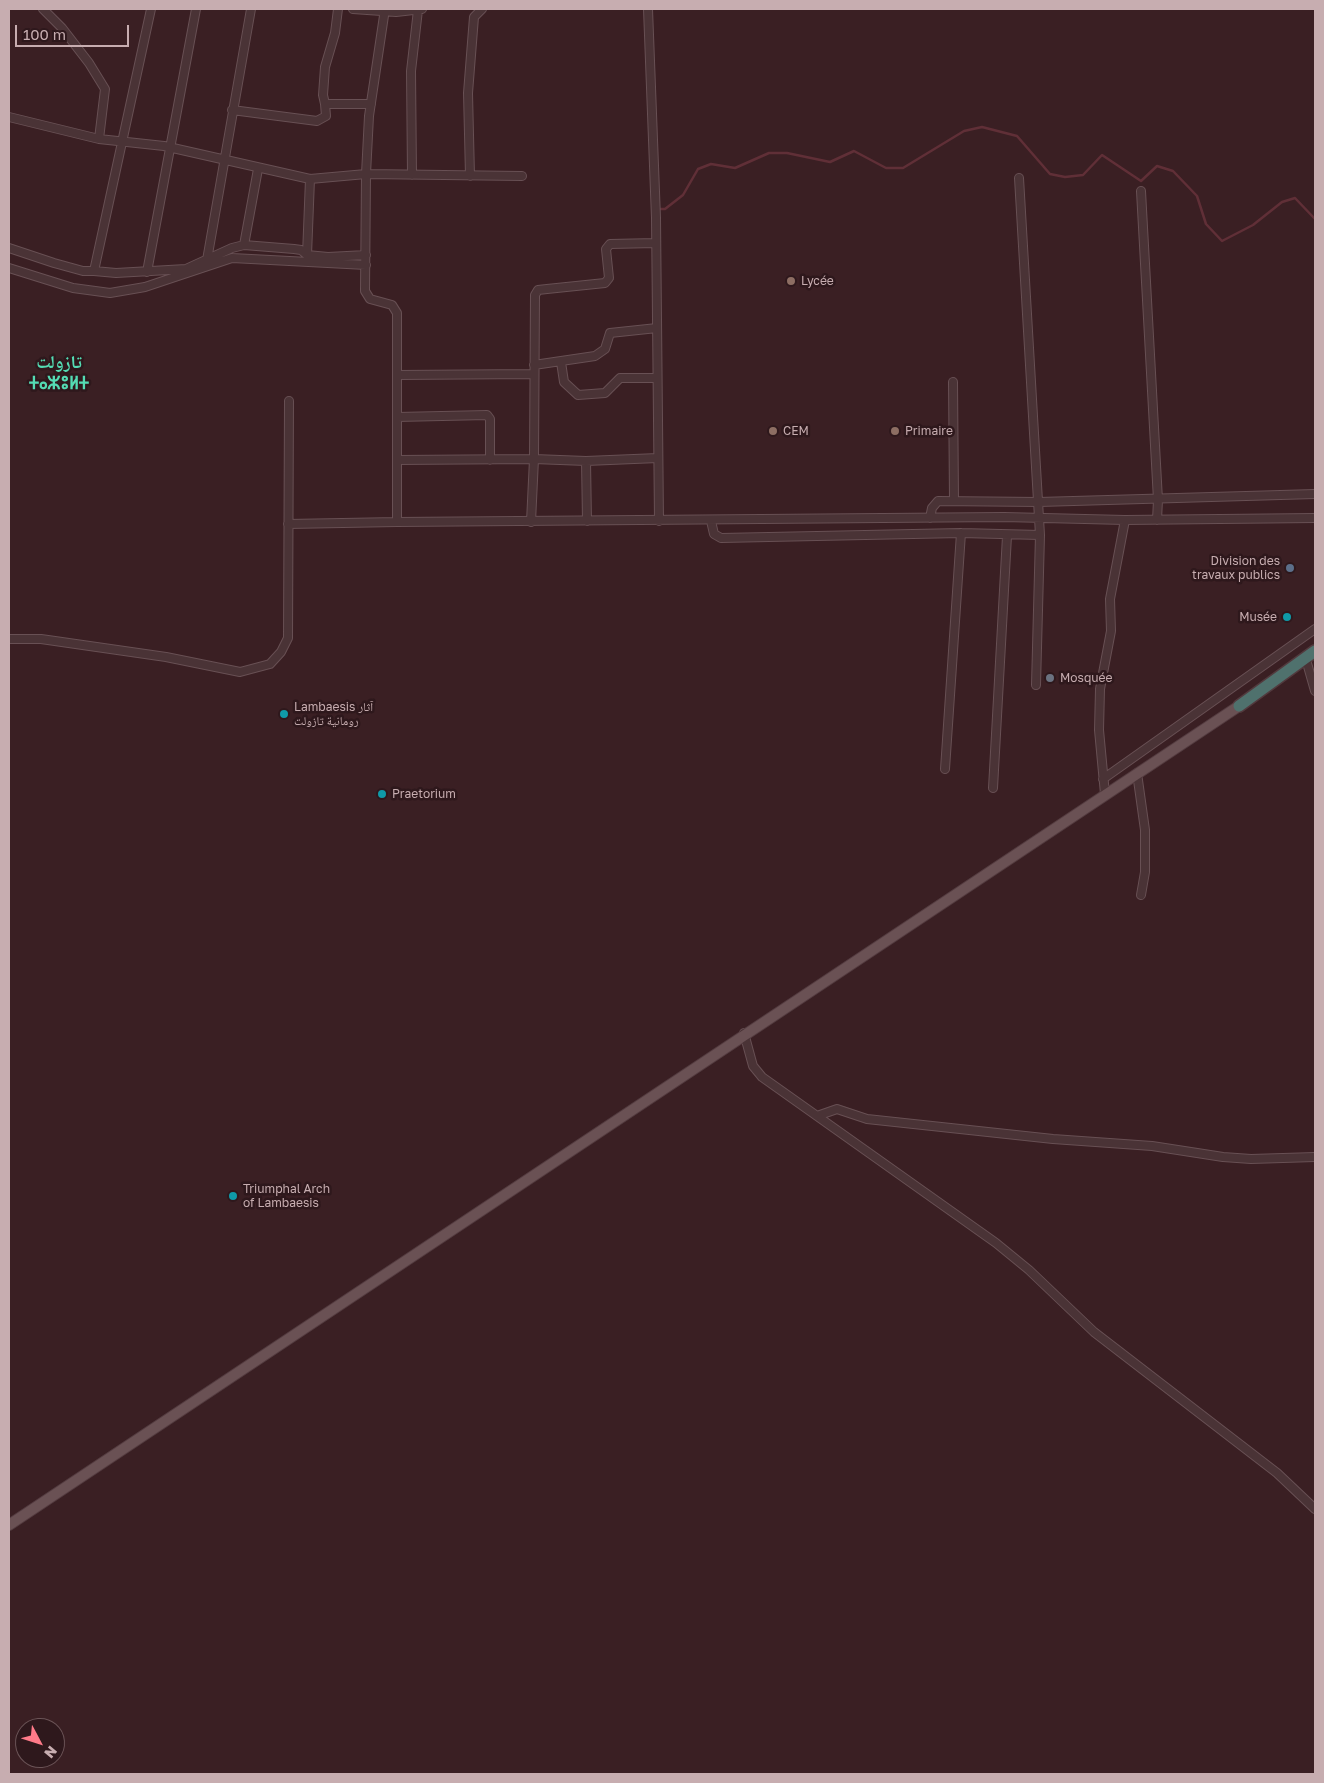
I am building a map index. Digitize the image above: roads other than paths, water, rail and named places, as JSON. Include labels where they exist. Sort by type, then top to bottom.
[{"type":"highway","points":[[1239,706],[1315,651]]},
{"type":"highway","points":[[1239,706],[1311,660]]},
{"type":"main road","points":[[9,1525],[744,1033],[1239,706]]},
{"type":"street","points":[[43,9],[62,28],[106,89],[99,139]]},
{"type":"street","points":[[94,271],[151,9]]},
{"type":"street","points":[[147,272],[196,9]]},
{"type":"street","points":[[207,260],[251,9]]},
{"type":"street","points":[[232,110],[317,120],[326,116],[326,104],[323,95],[326,67],[338,9]]},
{"type":"street","points":[[353,9],[367,11],[385,9],[396,12],[420,9],[411,71],[412,175]]},
{"type":"street","points":[[385,9],[371,104],[366,174],[366,265],[367,296],[374,302],[389,304],[396,310],[397,522]]},
{"type":"street","points":[[470,176],[468,93],[475,14],[482,9]]},
{"type":"street","points":[[648,9],[656,243],[659,520]]},
{"type":"street","points":[[326,104],[371,104]]},
{"type":"street","points":[[9,117],[99,139],[121,140],[169,148],[310,179],[366,174],[522,176]]},
{"type":"street","points":[[244,245],[258,168]]},
{"type":"street","points":[[1020,178],[1040,518],[1036,685]]},
{"type":"street","points":[[307,255],[310,179]]},
{"type":"street","points":[[1141,191],[1158,500],[1157,520]]},
{"type":"street","points":[[531,522],[534,459],[536,292],[547,289],[605,283],[609,278],[608,246],[615,243],[656,243]]},
{"type":"street","points":[[9,248],[54,263],[108,274],[186,269],[232,248],[244,245],[301,250],[307,255],[328,257],[366,255]]},
{"type":"street","points":[[9,268],[73,288],[110,293],[145,287],[232,258],[366,265]]},
{"type":"street","points":[[396,374],[534,370],[561,362],[601,354],[605,350],[610,333],[657,328]]},
{"type":"street","points":[[561,362],[564,382],[578,395],[605,393],[620,378],[657,378]]},
{"type":"street","points":[[953,382],[954,500]]},
{"type":"street","points":[[9,639],[50,640],[166,658],[240,672],[270,664],[281,652],[288,638],[289,401]]},
{"type":"street","points":[[397,417],[487,415],[490,418],[490,460]]},
{"type":"street","points":[[397,460],[534,459],[586,461],[658,458]]},
{"type":"street","points":[[586,461],[587,521]]},
{"type":"street","points":[[930,518],[932,508],[938,501],[954,500],[1039,502],[1315,494]]},
{"type":"street","points":[[288,524],[930,518],[1125,520],[1315,518]]},
{"type":"street","points":[[1105,794],[1098,730],[1100,689],[1111,631],[1110,599],[1125,520]]},
{"type":"street","points":[[711,521],[714,534],[721,538],[961,533],[1007,536],[1040,535]]},
{"type":"street","points":[[945,769],[961,533]]},
{"type":"street","points":[[992,788],[1007,536]]},
{"type":"street","points":[[1103,779],[1315,629]]},
{"type":"street","points":[[1311,660],[1315,691]]},
{"type":"street","points":[[1137,773],[1146,830],[1145,872],[1141,895]]},
{"type":"street","points":[[744,1033],[753,1066],[757,1072],[996,1242],[1029,1270],[1101,1338],[1277,1473],[1315,1509]]},
{"type":"street","points":[[817,1116],[836,1109],[867,1119],[1053,1139],[1152,1146],[1223,1157],[1251,1159],[1315,1157]]},
{"type":"waterway","points":[[660,209],[665,209],[683,195],[698,169],[711,164],[735,168],[769,153],[787,153],[830,162],[854,151],[886,168],[903,168],[964,131],[982,127],[1017,136],[1050,174],[1065,177],[1083,175],[1102,155],[1141,181],[1157,166],[1173,171],[1197,196],[1206,224],[1222,241],[1253,225],[1282,202],[1295,198],[1315,219]]},
{"type":"place","name":"Lycée","points":[[791,281]]},
{"type":"place","name":"CEM","points":[[773,431]]},
{"type":"place","name":"Primaire","points":[[895,431]]},
{"type":"place","name":"Division des travaux publics","points":[[1290,568]]},
{"type":"place","name":"Musée","points":[[1287,617]]},
{"type":"place","name":"Mosquée","points":[[1050,678]]},
{"type":"place","name":"Lambaesis آثار رومانية تازولت","points":[[284,714]]},
{"type":"place","name":"Praetorium","points":[[382,794]]},
{"type":"place","name":"Triumphal Arch of Lambaesis","points":[[233,1196]]},
{"type":"district","name":"تازولت ⵜⴰⵣⵓⵍⵜ","points":[[59,372]]}]
